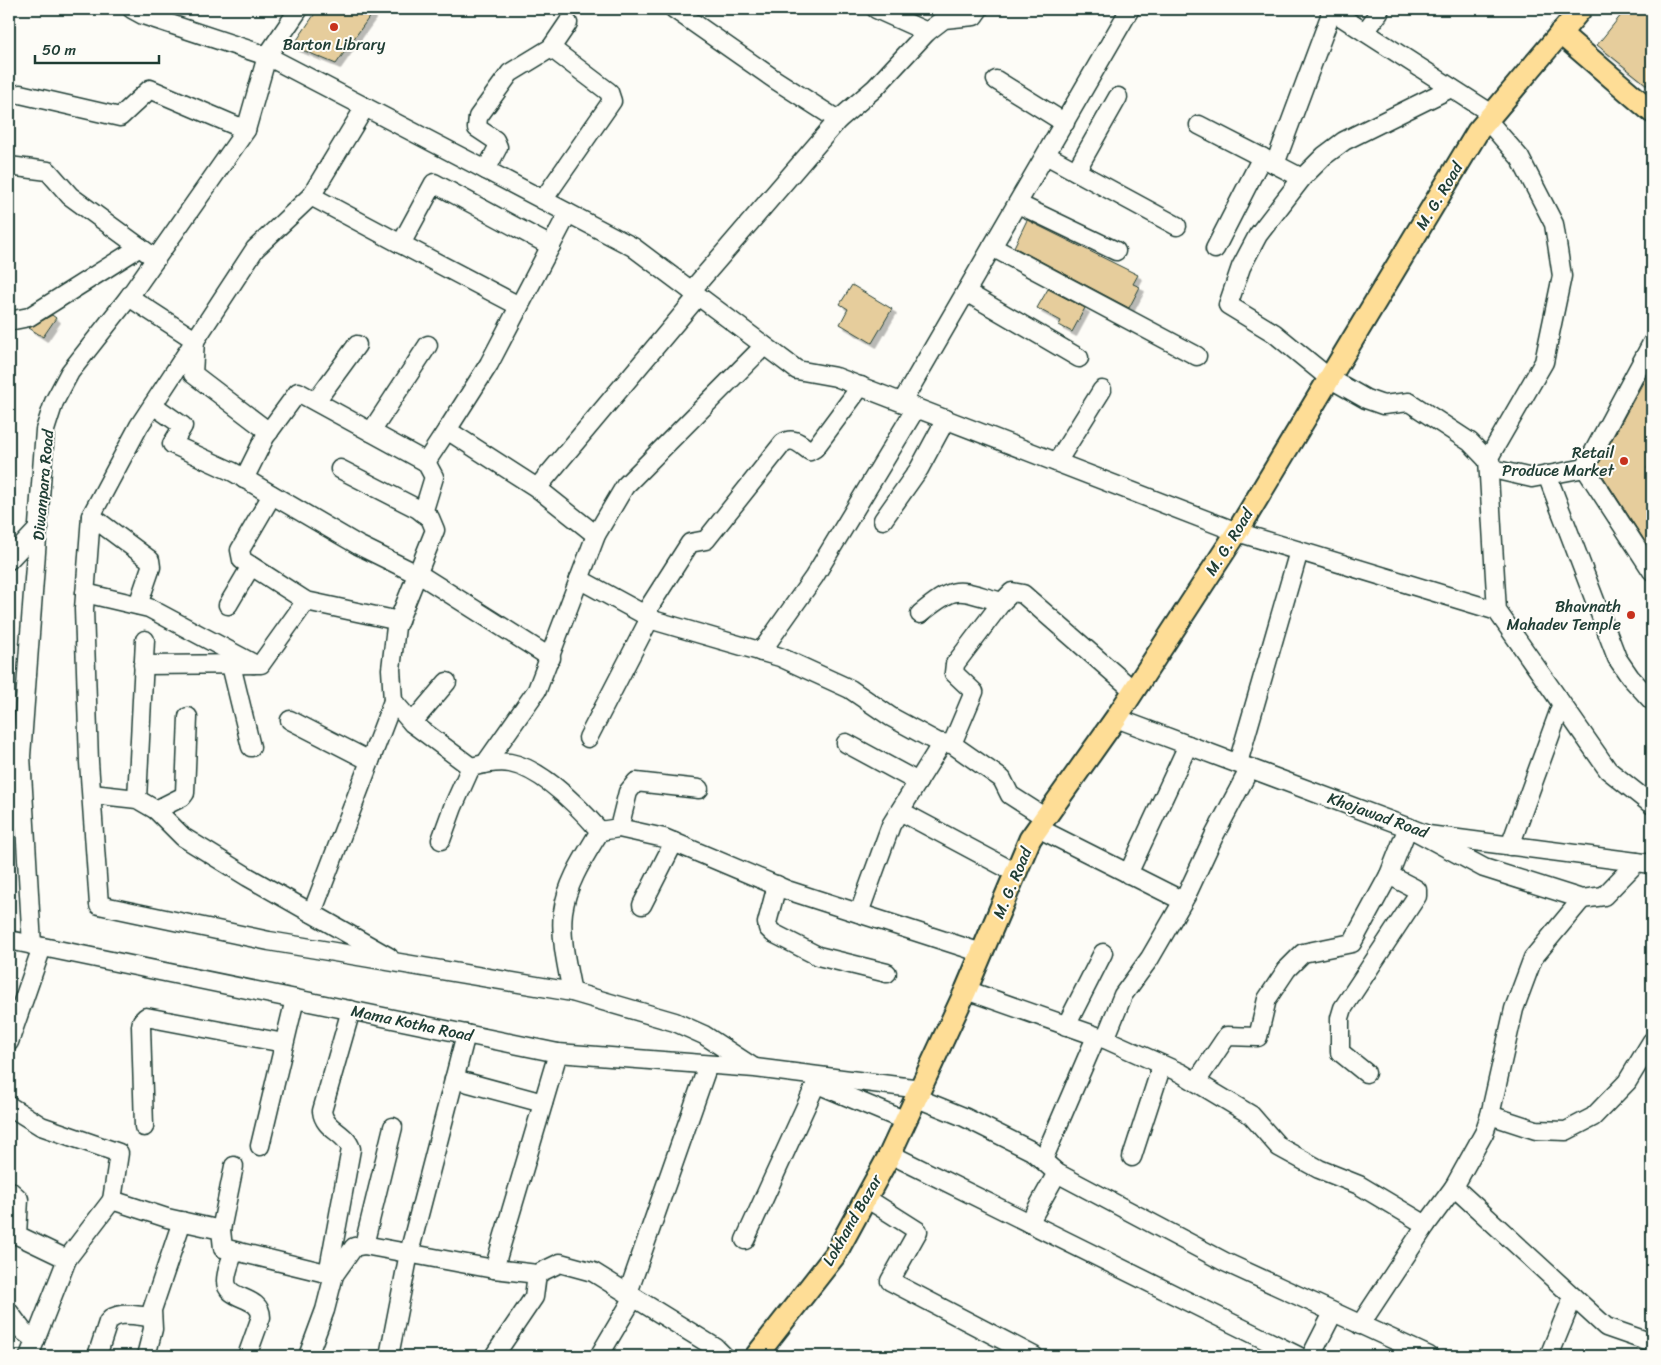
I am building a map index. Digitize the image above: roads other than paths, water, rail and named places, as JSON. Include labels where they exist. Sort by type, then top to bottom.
[{"type":"main road","name":"M. G. Road","points":[[919,1094],[966,990],[1030,839],[1116,718],[1237,532],[1478,131],[1581,9]]},
{"type":"main road","points":[[1560,33],[1652,112]]},
{"type":"main road","name":"Lokhand Bazar","points":[[756,1356],[835,1255],[890,1154],[919,1094]]},
{"type":"street","points":[[132,9],[143,15],[267,56],[633,247],[797,370],[836,377],[861,386],[1237,532],[1497,611]]},
{"type":"street","name":"Diwanpara Road","points":[[37,946],[15,756],[39,528],[45,430],[54,402],[70,372],[129,297],[246,130],[267,56],[288,17],[299,9]]},
{"type":"street","points":[[674,9],[774,79],[838,120]]},
{"type":"street","points":[[876,9],[927,32]]},
{"type":"street","points":[[537,488],[694,293],[838,120],[875,88],[927,32],[944,19],[974,16],[979,9]]},
{"type":"street","points":[[761,652],[814,577],[909,405],[966,292],[1130,9]]},
{"type":"street","points":[[1365,32],[1379,13],[1375,9]]},
{"type":"street","points":[[1215,249],[1268,160],[1330,10],[1451,88],[1490,117],[1520,158],[1554,224],[1562,276],[1544,362],[1488,459],[1497,611],[1561,706],[1608,770],[1652,805]]},
{"type":"street","points":[[486,170],[498,148],[495,140],[477,128],[478,117],[510,73],[551,48],[568,23]]},
{"type":"street","points":[[543,200],[612,101],[609,92],[551,48]]},
{"type":"street","points":[[996,80],[1065,123]]},
{"type":"street","points":[[1451,88],[1344,141],[1324,156],[1302,178],[1258,235],[1241,267],[1228,305],[1274,333],[1329,378],[1366,398],[1384,405],[1409,402],[1470,442],[1497,470],[1532,478],[1585,468]]},
{"type":"street","points":[[20,94],[120,117],[150,89],[246,130]]},
{"type":"street","points":[[1076,171],[1118,97]]},
{"type":"street","points":[[365,107],[311,196],[255,249],[139,426],[91,516],[85,593],[92,794],[99,905],[269,941],[572,992],[676,1022],[704,1035],[755,1068]]},
{"type":"street","points":[[1199,125],[1302,178]]},
{"type":"street","points":[[1046,155],[1177,226]]},
{"type":"street","points":[[9,166],[48,171],[70,196],[156,259]]},
{"type":"street","points":[[401,244],[434,183],[551,246]]},
{"type":"street","points":[[311,196],[519,306]]},
{"type":"street","points":[[1018,204],[1116,251]]},
{"type":"street","points":[[426,462],[489,364],[568,212]]},
{"type":"street","points":[[992,247],[1197,356]]},
{"type":"street","points":[[9,321],[29,317],[140,248]]},
{"type":"street","points":[[966,292],[1079,358]]},
{"type":"street","points":[[129,297],[195,340]]},
{"type":"street","points":[[195,340],[193,374],[269,432]]},
{"type":"street","points":[[1585,468],[1652,344]]},
{"type":"street","points":[[371,432],[428,345]]},
{"type":"street","points":[[316,401],[357,346]]},
{"type":"street","points":[[441,840],[452,807],[478,765],[537,690],[551,658],[596,535],[625,486],[764,346]]},
{"type":"street","points":[[588,738],[647,617],[690,543],[706,540],[783,443],[788,440],[795,440],[810,451],[815,448],[861,386]]},
{"type":"street","points":[[1057,462],[1102,390]]},
{"type":"street","points":[[244,479],[269,432],[298,392],[426,462],[434,476],[423,513]]},
{"type":"street","points":[[153,405],[183,426],[172,444],[244,479],[358,545],[418,575],[551,658]]},
{"type":"street","points":[[883,520],[919,469],[946,419]]},
{"type":"street","points":[[447,430],[537,488],[596,535]]},
{"type":"street","points":[[1585,468],[1652,571]]},
{"type":"street","points":[[312,913],[393,701],[391,669],[399,622],[435,530],[430,518],[423,513],[340,469]]},
{"type":"street","points":[[1547,475],[1617,658],[1630,677],[1652,701]]},
{"type":"street","points":[[272,495],[240,550],[242,560],[306,601],[399,622]]},
{"type":"street","points":[[91,516],[150,560],[151,567],[138,605]]},
{"type":"street","points":[[9,560],[39,528]]},
{"type":"street","points":[[1043,1160],[1123,995],[1150,958],[1183,901],[1244,766],[1299,551]]},
{"type":"street","points":[[228,605],[251,566]]},
{"type":"street","points":[[579,580],[647,617],[780,657],[850,689],[891,717],[947,744],[1002,779],[1010,795],[1042,823],[1128,874],[1183,901]]},
{"type":"street","points":[[920,614],[944,594],[956,591],[1002,602]]},
{"type":"street","points":[[859,913],[887,835],[918,782],[947,744],[974,692],[954,673],[955,664],[1002,602],[1012,592],[1023,594],[1133,690]]},
{"type":"street","points":[[85,593],[138,605],[159,613],[256,666]]},
{"type":"street","points":[[143,664],[256,666],[264,662],[306,601]]},
{"type":"street","points":[[137,799],[145,640]]},
{"type":"street","points":[[231,666],[251,747]]},
{"type":"street","points":[[412,724],[447,682]]},
{"type":"street","points":[[393,701],[412,724],[478,765],[510,763],[531,771],[579,807],[600,831]]},
{"type":"street","points":[[1510,846],[1561,706]]},
{"type":"street","points":[[156,810],[182,797],[185,793],[188,717]]},
{"type":"street","name":"Khojawad Road","points":[[1116,718],[1428,835],[1645,864]]},
{"type":"street","points":[[290,720],[370,761]]},
{"type":"street","points":[[846,743],[918,782]]},
{"type":"street","points":[[1128,874],[1188,744]]},
{"type":"street","points":[[619,828],[628,792],[636,782],[699,789]]},
{"type":"street","points":[[92,794],[137,799],[156,810],[183,837],[400,963]]},
{"type":"street","points":[[900,811],[1016,873]]},
{"type":"street","points":[[1196,1082],[1227,1036],[1258,1037],[1267,999],[1287,969],[1303,953],[1352,943],[1389,875],[1408,827],[1484,868],[1582,899],[1604,896],[1645,864]]},
{"type":"street","points":[[572,992],[565,957],[563,912],[575,872],[600,831],[619,828],[674,842],[777,885],[982,953]]},
{"type":"street","points":[[642,905],[674,842]]},
{"type":"street","points":[[1366,1073],[1340,1052],[1340,1018],[1343,1008],[1417,896],[1417,890],[1389,875]]},
{"type":"street","points":[[777,885],[767,923],[768,928],[773,933],[818,956],[887,973]]},
{"type":"street","points":[[1360,1325],[1426,1225],[1454,1187],[1484,1133],[1490,1115],[1514,1009],[1533,958],[1582,899]]},
{"type":"street","name":"Mama Kotha Road","points":[[9,940],[558,1053],[755,1068],[919,1094],[1032,1151],[1057,1173],[1225,1262],[1429,1356]]},
{"type":"street","points":[[9,1042],[37,946]]},
{"type":"street","points":[[1066,1026],[1103,953]]},
{"type":"street","points":[[966,990],[1101,1038],[1196,1082],[1251,1114],[1279,1146],[1319,1169],[1359,1185],[1426,1225]]},
{"type":"street","points":[[260,1146],[295,999]]},
{"type":"street","points":[[308,1356],[325,1310],[350,1149],[349,1143],[327,1125],[323,1118],[322,1110],[351,1010]]},
{"type":"street","points":[[144,1127],[141,1026],[142,1021],[146,1017],[284,1043]]},
{"type":"street","points":[[389,1356],[409,1254],[466,1034]]},
{"type":"street","points":[[1490,1115],[1536,1130],[1566,1131],[1592,1116],[1627,1082],[1652,1041]]},
{"type":"street","points":[[494,1269],[558,1053]]},
{"type":"street","points":[[599,1356],[631,1295],[708,1065]]},
{"type":"street","points":[[1132,1157],[1162,1065]]},
{"type":"street","name":"Mama Kotha Road","points":[[797,1075],[906,1121]]},
{"type":"street","points":[[454,1079],[543,1103]]},
{"type":"street","points":[[745,1240],[816,1084]]},
{"type":"street","points":[[9,1106],[41,1126],[119,1153],[112,1200],[67,1258],[32,1348]]},
{"type":"street","points":[[364,1245],[393,1127]]},
{"type":"street","points":[[890,1154],[1298,1356]]},
{"type":"street","points":[[234,1166],[221,1230],[223,1248],[331,1275]]},
{"type":"street","points":[[1029,1224],[1057,1173]]},
{"type":"street","points":[[1454,1187],[1606,1327],[1652,1343]]},
{"type":"street","points":[[9,1190],[18,1199],[17,1234],[67,1258]]},
{"type":"street","points":[[866,1198],[918,1231],[890,1281],[1006,1351],[1034,1356]]},
{"type":"street","points":[[112,1200],[182,1221],[221,1230]]},
{"type":"street","points":[[146,1356],[152,1329],[151,1317],[182,1221]]},
{"type":"street","points":[[331,1275],[354,1247],[364,1245],[494,1269],[537,1274],[560,1262],[592,1272],[631,1295],[724,1356]]},
{"type":"street","points":[[234,1251],[226,1285],[230,1291],[258,1306],[261,1310],[261,1317],[247,1356]]},
{"type":"street","points":[[494,1356],[534,1297],[537,1274]]},
{"type":"street","points":[[1549,1356],[1573,1297]]},
{"type":"street","points":[[9,1312],[23,1331],[32,1348]]},
{"type":"street","points":[[1311,1356],[1333,1313]]},
{"type":"street","points":[[97,1356],[111,1318],[117,1315],[151,1317]]},
{"type":"place","name":"Barton Library","points":[[334,27]]},
{"type":"place","name":"Retail Produce Market","points":[[1624,461]]},
{"type":"place","name":"Bhavnath Mahadev Temple","points":[[1631,615]]}]
